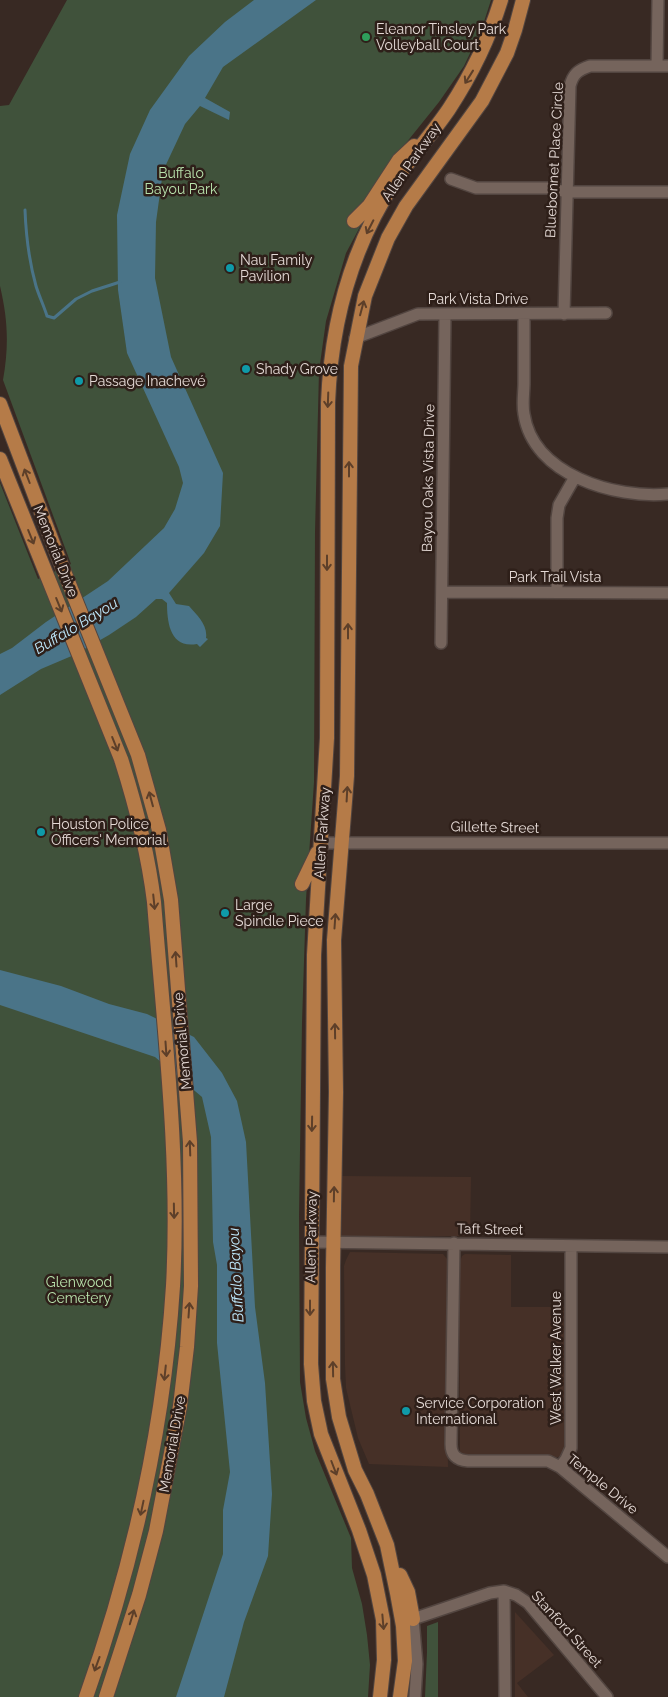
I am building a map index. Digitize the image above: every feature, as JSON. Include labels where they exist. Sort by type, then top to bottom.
[{"type":"main road","name":"Allen Parkway","points":[[380,1697],[384,1660],[383,1620],[374,1575],[359,1530],[321,1434],[314,1400],[310,1350],[314,945],[327,738],[329,375],[334,333],[345,288],[356,255],[396,180],[449,109],[474,69],[492,29],[501,0]]},
{"type":"main road","name":"Allen Parkway","points":[[400,1697],[405,1661],[403,1626],[398,1593],[387,1545],[356,1470],[339,1417],[333,1379],[336,1092],[334,940],[347,776],[351,366],[355,338],[365,296],[388,238],[406,206],[482,101],[506,53],[515,30],[523,0]]},
{"type":"main road","points":[[354,221],[369,206],[399,160],[436,127]]},
{"type":"main road","name":"Memorial Drive","points":[[0,404],[57,554],[138,755],[159,830],[171,900],[180,1008],[190,1142],[191,1286],[186,1356],[180,1406],[156,1531],[139,1595],[106,1697]]},
{"type":"main road","name":"Memorial Drive","points":[[0,459],[121,759],[135,801],[143,833],[154,902],[173,1143],[173,1284],[162,1402],[152,1460],[122,1589],[86,1697]]},
{"type":"main road","points":[[302,884],[321,843]]},
{"type":"main road","points":[[387,1545],[408,1592],[412,1619]]},
{"type":"street","points":[[658,0],[662,66]]},
{"type":"street","name":"Bluebonnet Place Circle","points":[[564,314],[570,86],[573,76],[581,69],[590,66],[662,66]]},
{"type":"street","points":[[451,179],[476,188],[550,188],[566,192],[668,192]]},
{"type":"street","name":"Park Vista Drive","points":[[355,338],[418,314],[606,313]]},
{"type":"street","name":"Bayou Oaks Vista Drive","points":[[442,643],[445,314]]},
{"type":"street","points":[[524,314],[524,414],[532,438],[542,453],[575,477],[594,485],[627,493],[668,494]]},
{"type":"street","points":[[557,592],[559,505],[575,477]]},
{"type":"street","name":"Park Trail Vista","points":[[442,592],[668,593]]},
{"type":"street","name":"Gillette Street","points":[[321,843],[668,843]]},
{"type":"street","name":"Taft Street","points":[[311,1242],[668,1247]]},
{"type":"street","name":"Temple Drive","points":[[454,1243],[451,1451],[454,1457],[460,1460],[548,1461],[560,1468],[668,1557]]},
{"type":"street","name":"West Walker Avenue","points":[[560,1468],[571,1448],[571,1246]]},
{"type":"street","points":[[415,1697],[416,1664],[412,1619],[490,1593],[504,1591],[504,1697]]},
{"type":"street","name":"Stanford Street","points":[[504,1591],[516,1595],[528,1603],[608,1697]]},
{"type":"shaded area","points":[[342,1176],[471,1177],[470,1236],[342,1236]]},
{"type":"shaded area","points":[[350,1252],[443,1254],[447,1259],[448,1467],[369,1464],[358,1438],[346,1388],[344,1266]]},
{"type":"shaded area","points":[[465,1254],[511,1255],[511,1307],[565,1307],[565,1452],[563,1456],[464,1457],[460,1453],[459,1264],[462,1256]]},
{"type":"shaded area","points":[[515,1612],[554,1655],[517,1683],[528,1697],[515,1697]]},
{"type":"green space","name":"Buffalo Bayou Park","points":[[67,0],[491,0],[482,28],[464,66],[439,102],[402,148],[346,253],[326,321],[319,371],[315,532],[314,782],[306,899],[302,1023],[299,1215],[300,1382],[306,1418],[315,1451],[351,1538],[352,1568],[362,1604],[367,1635],[370,1665],[368,1697],[0,1697],[0,483],[38,579],[71,564],[3,380],[7,333],[0,286],[0,106],[9,105]]},
{"type":"green space","points":[[438,1622],[438,1697],[425,1697],[427,1626]]},
{"type":"water","name":"Buffalo Bayou","points":[[254,0],[316,0],[223,67],[205,98],[230,112],[229,120],[200,106],[185,124],[163,171],[156,222],[155,278],[171,357],[223,473],[220,526],[204,553],[169,593],[176,604],[189,606],[201,620],[204,625],[206,638],[208,639],[200,647],[197,644],[181,642],[172,633],[169,626],[167,603],[162,599],[156,599],[136,617],[109,635],[74,655],[41,669],[0,695],[0,654],[12,648],[46,622],[108,581],[164,528],[175,509],[183,483],[179,467],[127,353],[118,290],[117,215],[130,154],[150,110],[189,56],[225,22]]},
{"type":"water","name":"Buffalo Bayou","points":[[0,970],[61,986],[109,1004],[147,1014],[194,1037],[222,1073],[237,1101],[246,1142],[255,1307],[265,1383],[272,1494],[268,1556],[244,1622],[224,1697],[176,1697],[223,1554],[223,1510],[230,1472],[217,1343],[217,1265],[213,1242],[211,1137],[202,1097],[155,1057],[0,1005]]},
{"type":"waterway","points":[[25,210],[31,267],[47,316],[54,318],[76,299],[92,291],[120,282]]},
{"type":"place","name":"Eleanor Tinsley Park Volleyball Court","points":[[366,37]]},
{"type":"place","name":"Nau Family Pavilion","points":[[230,268]]},
{"type":"place","name":"Shady Grove","points":[[246,369]]},
{"type":"place","name":"Passage Inachevé","points":[[79,381]]},
{"type":"place","name":"Houston Police Officers' Memorial","points":[[41,832]]},
{"type":"place","name":"Large Spindle Piece","points":[[225,913]]},
{"type":"place","name":"Service Corporation International","points":[[406,1411]]},
{"type":"park label","name":"Glenwood Cemetery","points":[[79,1290]]}]
